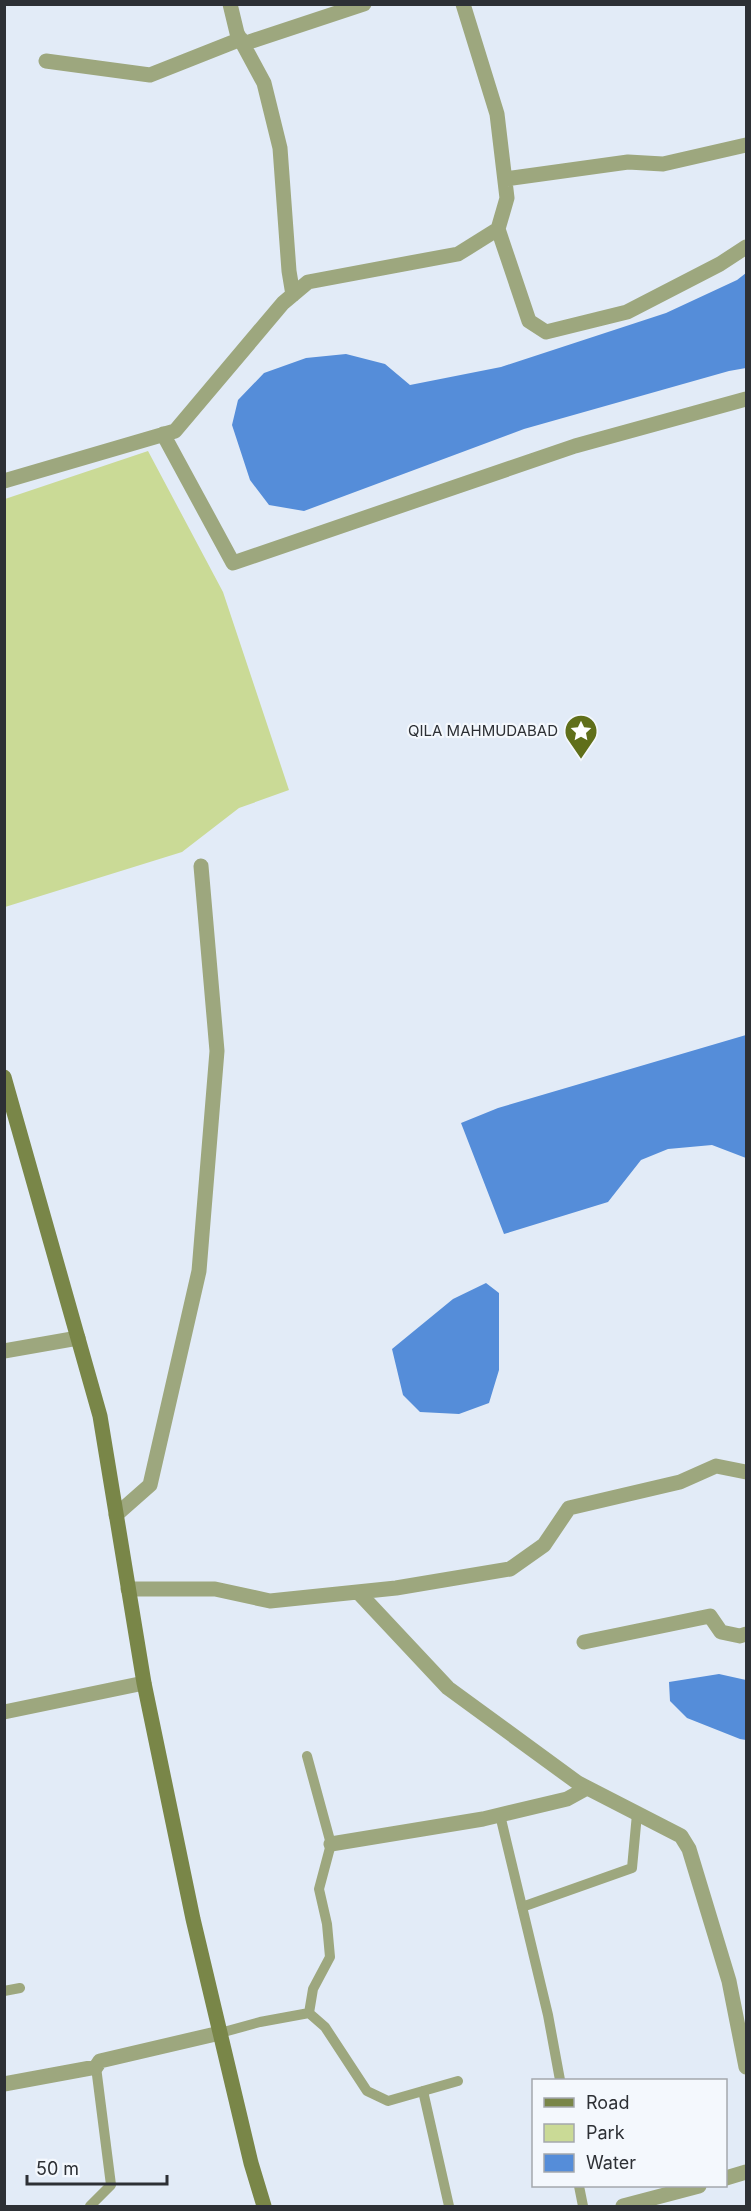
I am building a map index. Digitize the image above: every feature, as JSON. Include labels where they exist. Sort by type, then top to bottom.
[{"type":"main road","points":[[4,1077],[100,1416],[144,1683],[193,1919],[251,2163],[264,2206]]},
{"type":"street","points":[[230,4],[242,42],[264,83],[280,148],[289,271],[293,295]]},
{"type":"street","points":[[46,62],[150,75],[242,42],[364,4]]},
{"type":"street","points":[[463,4],[497,114],[507,198],[498,229],[529,321],[546,332],[627,312],[720,264],[747,247]]},
{"type":"street","points":[[505,179],[628,162],[663,164],[747,145]]},
{"type":"street","points":[[4,481],[175,431],[283,303],[308,282],[458,254],[498,229]]},
{"type":"street","points":[[163,434],[234,562],[575,446],[747,399]]},
{"type":"street","points":[[116,1515],[150,1485],[199,1271],[217,1052],[201,866]]},
{"type":"street","points":[[4,1352],[78,1338]]},
{"type":"street","points":[[128,1589],[215,1589],[270,1601],[396,1588],[510,1569],[544,1545],[569,1508],[680,1482],[716,1466],[747,1472]]},
{"type":"street","points":[[358,1592],[448,1689],[587,1788],[681,1836],[689,1849],[729,1981],[747,2067]]},
{"type":"street","points":[[584,1642],[710,1616],[721,1632],[740,1636],[747,1634]]},
{"type":"street","points":[[4,1712],[144,1683]]},
{"type":"street","points":[[331,1844],[500,1815],[567,1799],[587,1788]]},
{"type":"street","points":[[4,2084],[96,2067],[100,2061],[220,2033]]},
{"type":"street","points":[[727,2178],[747,2172]]},
{"type":"street","points":[[623,2206],[695,2187]]},
{"type":"lane","points":[[307,1756],[331,1844],[319,1889],[327,1924],[330,1957],[313,1989],[309,2013]]},
{"type":"lane","points":[[522,1907],[632,1868],[637,1814]]},
{"type":"lane","points":[[500,1815],[548,2015],[560,2079]]},
{"type":"lane","points":[[4,1991],[20,1988]]},
{"type":"lane","points":[[220,2033],[260,2022],[309,2013]]},
{"type":"lane","points":[[309,2013],[325,2027],[367,2091],[388,2101],[458,2081]]},
{"type":"lane","points":[[90,2206],[111,2185],[96,2067]]},
{"type":"lane","points":[[423,2091],[448,2206]]},
{"type":"lane","points":[[579,2187],[583,2206]]},
{"type":"green space","points":[[148,451],[223,592],[289,790],[239,808],[182,852],[5,907],[5,499]]},
{"type":"water","points":[[746,273],[746,368],[524,429],[304,511],[269,505],[250,480],[232,425],[238,400],[264,373],[306,358],[346,354],[385,364],[410,385],[501,367],[666,313],[737,280]]},
{"type":"water","points":[[746,1035],[746,1158],[712,1145],[668,1149],[641,1160],[608,1202],[504,1234],[461,1123],[498,1108]]},
{"type":"water","points":[[486,1283],[499,1293],[499,1370],[489,1403],[459,1414],[420,1412],[403,1395],[392,1349],[453,1299]]},
{"type":"water","points":[[719,1674],[746,1680],[746,1740],[687,1718],[670,1701],[669,1682]]},
{"type":"place","name":"QILA MAHMUDABAD","points":[[581,760]]}]
